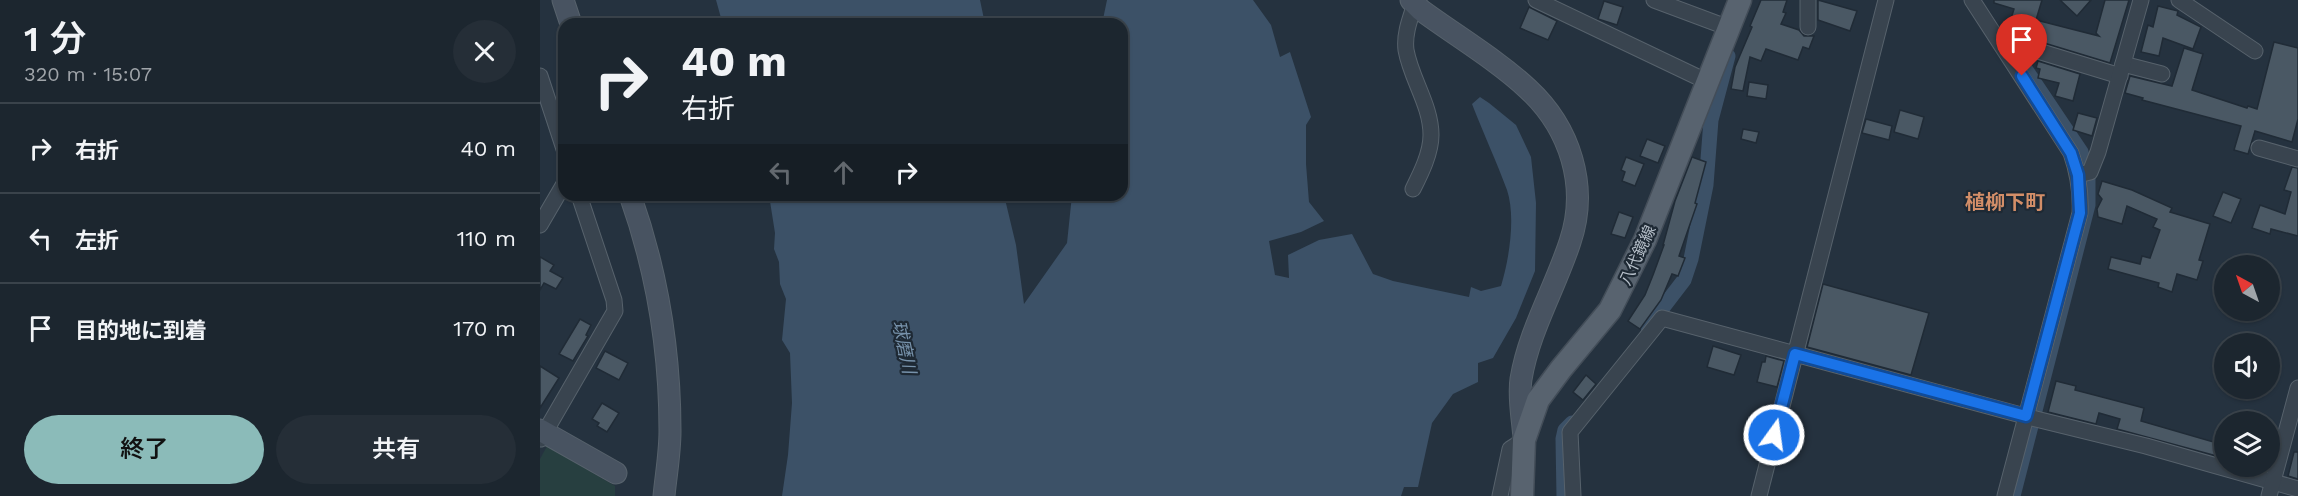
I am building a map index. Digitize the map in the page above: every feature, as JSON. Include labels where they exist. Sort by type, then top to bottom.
[{"type":"main road","name":"八代鏡線","points":[[1522,496],[1524,440],[1538,400],[1610,310],[1645,240],[1740,0]]},
{"type":"street","points":[[563,0],[569,18]]},
{"type":"street","points":[[1536,0],[1708,82]]},
{"type":"street","points":[[1654,0],[1729,28]]},
{"type":"street","points":[[1808,0],[1808,27]]},
{"type":"street","points":[[1759,496],[1886,0]]},
{"type":"street","points":[[1972,0],[2084,174]]},
{"type":"street","points":[[2005,496],[2031,417],[2080,213],[2084,174],[2121,70],[2141,0]]},
{"type":"street","points":[[2179,0],[2255,51]]},
{"type":"street","points":[[1413,189],[1424,165],[1431,138],[1429,117],[1406,50],[1407,30],[1413,2],[1527,88],[1544,106],[1563,134],[1575,167],[1578,200],[1571,240],[1528,349],[1520,382],[1524,440],[1510,449],[1500,496]]},
{"type":"street","points":[[2038,51],[2121,70],[2162,74]]},
{"type":"street","points":[[540,76],[558,131]]},
{"type":"street","points":[[2259,148],[2298,159]]},
{"type":"street","points":[[540,225],[558,194]]},
{"type":"street","points":[[581,201],[615,311],[541,434],[616,473]]},
{"type":"street","points":[[632,201],[661,309],[669,384],[670,434],[664,496]]},
{"type":"street","points":[[1573,496],[1570,432],[1662,318],[2146,446],[2271,489],[2298,489]]},
{"type":"street","points":[[2271,489],[2298,388]]},
{"type":"green space","points":[[547,446],[615,486],[615,496],[540,496],[540,459]]},
{"type":"water","points":[[716,0],[980,0],[984,18],[721,18]]},
{"type":"water","name":"球磨川","points":[[1107,0],[1253,0],[1271,25],[1280,57],[1290,52],[1311,117],[1306,125],[1309,202],[1324,221],[1301,232],[1269,241],[1275,275],[1289,278],[1288,255],[1319,240],[1352,234],[1373,274],[1393,281],[1469,297],[1471,287],[1481,291],[1501,286],[1507,264],[1510,238],[1510,201],[1472,104],[1480,97],[1516,125],[1531,157],[1536,203],[1535,271],[1516,318],[1493,358],[1478,363],[1478,382],[1453,394],[1432,423],[1418,487],[1404,487],[1401,496],[782,496],[792,403],[790,353],[782,340],[786,299],[780,284],[779,262],[774,249],[775,233],[770,201],[1005,201],[1016,245],[1024,304],[1067,243],[1071,201],[1128,201],[1128,18],[1103,18]]},
{"type":"building","points":[[1761,0],[1787,0],[1783,12],[1786,13],[1781,24],[1799,30],[1804,36],[1814,36],[1809,49],[1803,47],[1798,60],[1766,49],[1761,61],[1750,57],[1743,91],[1731,89],[1735,67]]},
{"type":"building","points":[[1818,0],[1857,11],[1850,31],[1818,20]]},
{"type":"building","points":[[1994,0],[2042,0],[2036,20],[2099,36],[2096,33],[2105,0],[2129,0],[2110,63],[2007,32],[2014,9],[1994,3]]},
{"type":"building","points":[[2060,0],[2091,0],[2077,16]]},
{"type":"building","points":[[1604,1],[1623,7],[1617,25],[1598,19]]},
{"type":"building","points":[[2158,6],[2178,11],[2177,15],[2201,27],[2193,49],[2163,38],[2159,56],[2141,52],[2148,25],[2153,27]]},
{"type":"building","points":[[1529,7],[1557,21],[1548,40],[1520,28]]},
{"type":"building","points":[[2274,42],[2298,48],[2298,119],[2292,142],[2255,131],[2248,154],[2234,150],[2241,126],[2142,100],[2143,98],[2125,93],[2130,76],[2172,86],[2184,48],[2203,54],[2192,90],[2247,108],[2248,106],[2257,109]]},
{"type":"building","points":[[2038,61],[2080,74],[2073,101],[2055,96],[2059,83],[2038,78],[2040,69],[2036,68]]},
{"type":"building","points":[[1749,82],[1768,85],[1766,99],[1747,96]]},
{"type":"building","points":[[1900,110],[1924,117],[1918,139],[1894,132]]},
{"type":"building","points":[[2078,113],[2097,118],[2092,136],[2073,130]]},
{"type":"building","points":[[1866,119],[1892,126],[1889,140],[1862,133]]},
{"type":"building","points":[[1743,129],[1759,132],[1756,143],[1741,139]]},
{"type":"building","points":[[1647,139],[1665,146],[1658,163],[1640,156]]},
{"type":"building","points":[[1626,157],[1644,164],[1635,186],[1622,181],[1625,172],[1621,170]]},
{"type":"building","points":[[1692,157],[1706,162],[1695,203],[1697,204],[1679,256],[1685,258],[1678,276],[1672,274],[1661,300],[1640,329],[1628,321],[1645,295],[1653,275],[1664,245],[1675,201]]},
{"type":"building","points":[[2292,167],[2298,168],[2298,236],[2271,229],[2270,234],[2252,228],[2260,205],[2285,214],[2291,192],[2284,190]]},
{"type":"building","points":[[2102,181],[2132,190],[2172,208],[2170,212],[2210,224],[2199,260],[2203,261],[2197,280],[2177,274],[2172,292],[2158,287],[2159,283],[2108,269],[2111,257],[2140,264],[2142,256],[2150,258],[2160,230],[2153,227],[2157,219],[2127,206],[2122,224],[2098,217],[2097,209],[2102,199],[2098,194]]},
{"type":"building","points":[[2223,192],[2241,199],[2231,223],[2213,216]]},
{"type":"building","points":[[1619,212],[1633,217],[1625,238],[1611,234]]},
{"type":"building","points":[[540,257],[554,265],[550,271],[563,278],[556,289],[544,283],[540,290]]},
{"type":"building","points":[[1823,284],[1929,313],[1911,375],[1807,347]]},
{"type":"building","points":[[580,319],[591,325],[586,335],[588,336],[573,361],[559,354]]},
{"type":"building","points":[[1713,346],[1741,355],[1734,375],[1707,367]]},
{"type":"building","points":[[605,351],[628,363],[619,380],[596,368]]},
{"type":"building","points":[[1766,356],[1784,361],[1777,387],[1757,382],[1762,362],[1765,362]]},
{"type":"building","points":[[540,366],[559,378],[540,408]]},
{"type":"building","points":[[1586,375],[1596,384],[1583,400],[1573,392]]},
{"type":"building","points":[[2056,381],[2076,386],[2075,390],[2144,408],[2141,421],[2214,442],[2214,455],[2117,429],[2120,419],[2099,413],[2096,424],[2048,412]]},
{"type":"building","points":[[602,403],[619,413],[607,432],[597,426],[599,423],[592,419]]},
{"type":"building","points":[[2294,452],[2298,452],[2298,479],[2288,476]]},
{"type":"waterway","points":[[1648,327],[1684,280],[1691,259],[1706,185],[1711,120],[1728,56]]},
{"type":"waterway","points":[[2013,496],[2088,205],[2088,179],[2081,152],[2024,67]]},
{"type":"waterway","points":[[1564,496],[1563,439],[1565,430],[1572,423]]},
{"type":"district","name":"植柳下町","points":[[2005,202]]},
{"type":"route","points":[[1774,435],[1795,354],[2026,416],[2080,213],[2080,196],[2078,175],[2071,153],[2022,76]]}]
